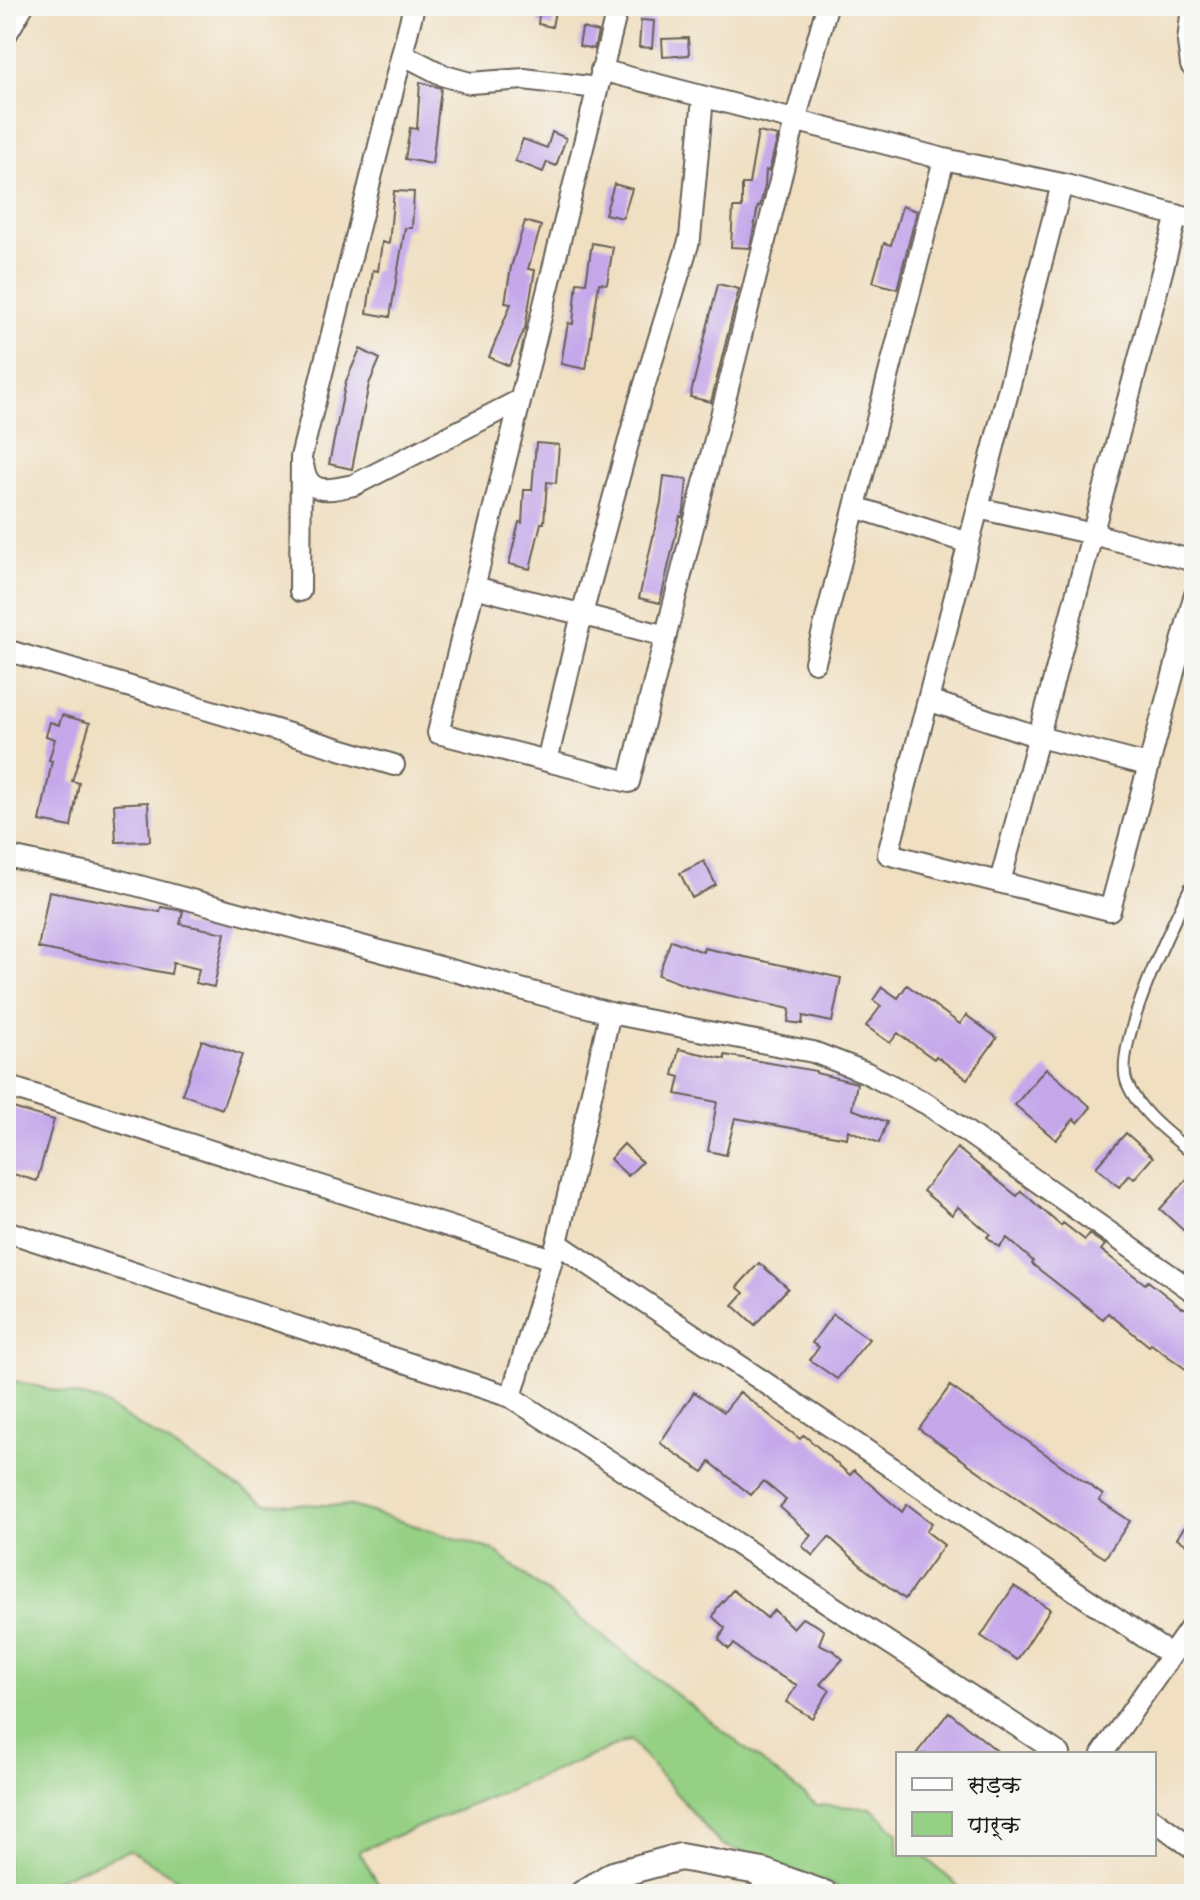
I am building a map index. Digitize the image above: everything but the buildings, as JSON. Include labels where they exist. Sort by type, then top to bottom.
[{"type":"street","points":[[6,35],[23,6]]},
{"type":"street","points":[[300,591],[301,457],[414,6]]},
{"type":"street","points":[[618,6],[438,733],[629,782],[795,121],[827,6]]},
{"type":"street","points":[[1192,6],[1188,42],[1191,65],[1194,67]]},
{"type":"street","points":[[402,54],[445,76],[470,83],[599,79],[703,97],[944,159],[1062,184],[1185,218],[1093,534],[1000,882]]},
{"type":"street","points":[[547,761],[582,614],[639,403],[690,238],[703,97]]},
{"type":"street","points":[[815,662],[944,159]]},
{"type":"street","points":[[1062,184],[888,854],[1110,910],[1194,597]]},
{"type":"street","points":[[301,457],[305,477],[313,487],[327,491],[354,485],[520,400]]},
{"type":"street","points":[[855,507],[969,543]]},
{"type":"street","points":[[978,508],[1194,561]]},
{"type":"street","points":[[474,587],[666,636]]},
{"type":"street","points":[[6,650],[394,765]]},
{"type":"street","points":[[928,700],[1039,737],[1148,765]]},
{"type":"street","points":[[6,856],[117,880],[610,1013],[813,1052],[865,1072],[927,1104],[1194,1292]]},
{"type":"street","points":[[511,1397],[554,1251],[610,1013]]},
{"type":"street","points":[[6,1086],[554,1251],[1171,1655]]},
{"type":"street","points":[[6,1231],[511,1397],[1057,1752]]},
{"type":"street","points":[[1103,1752],[1193,1626]]},
{"type":"street","points":[[1156,1821],[1194,1849]]},
{"type":"street","points":[[583,1894],[613,1875],[680,1857],[761,1883],[824,1894]]},
{"type":"lane","points":[[1194,880],[1131,1029],[1125,1055],[1126,1079],[1137,1102],[1194,1155]]},
{"type":"green space","points":[[6,1379],[99,1401],[265,1503],[352,1506],[493,1550],[817,1805],[871,1808],[896,1831],[896,1856],[924,1856],[967,1894],[856,1894],[720,1844],[630,1740],[359,1851],[384,1894],[204,1894],[129,1850],[37,1887],[35,1894],[6,1894]]}]
